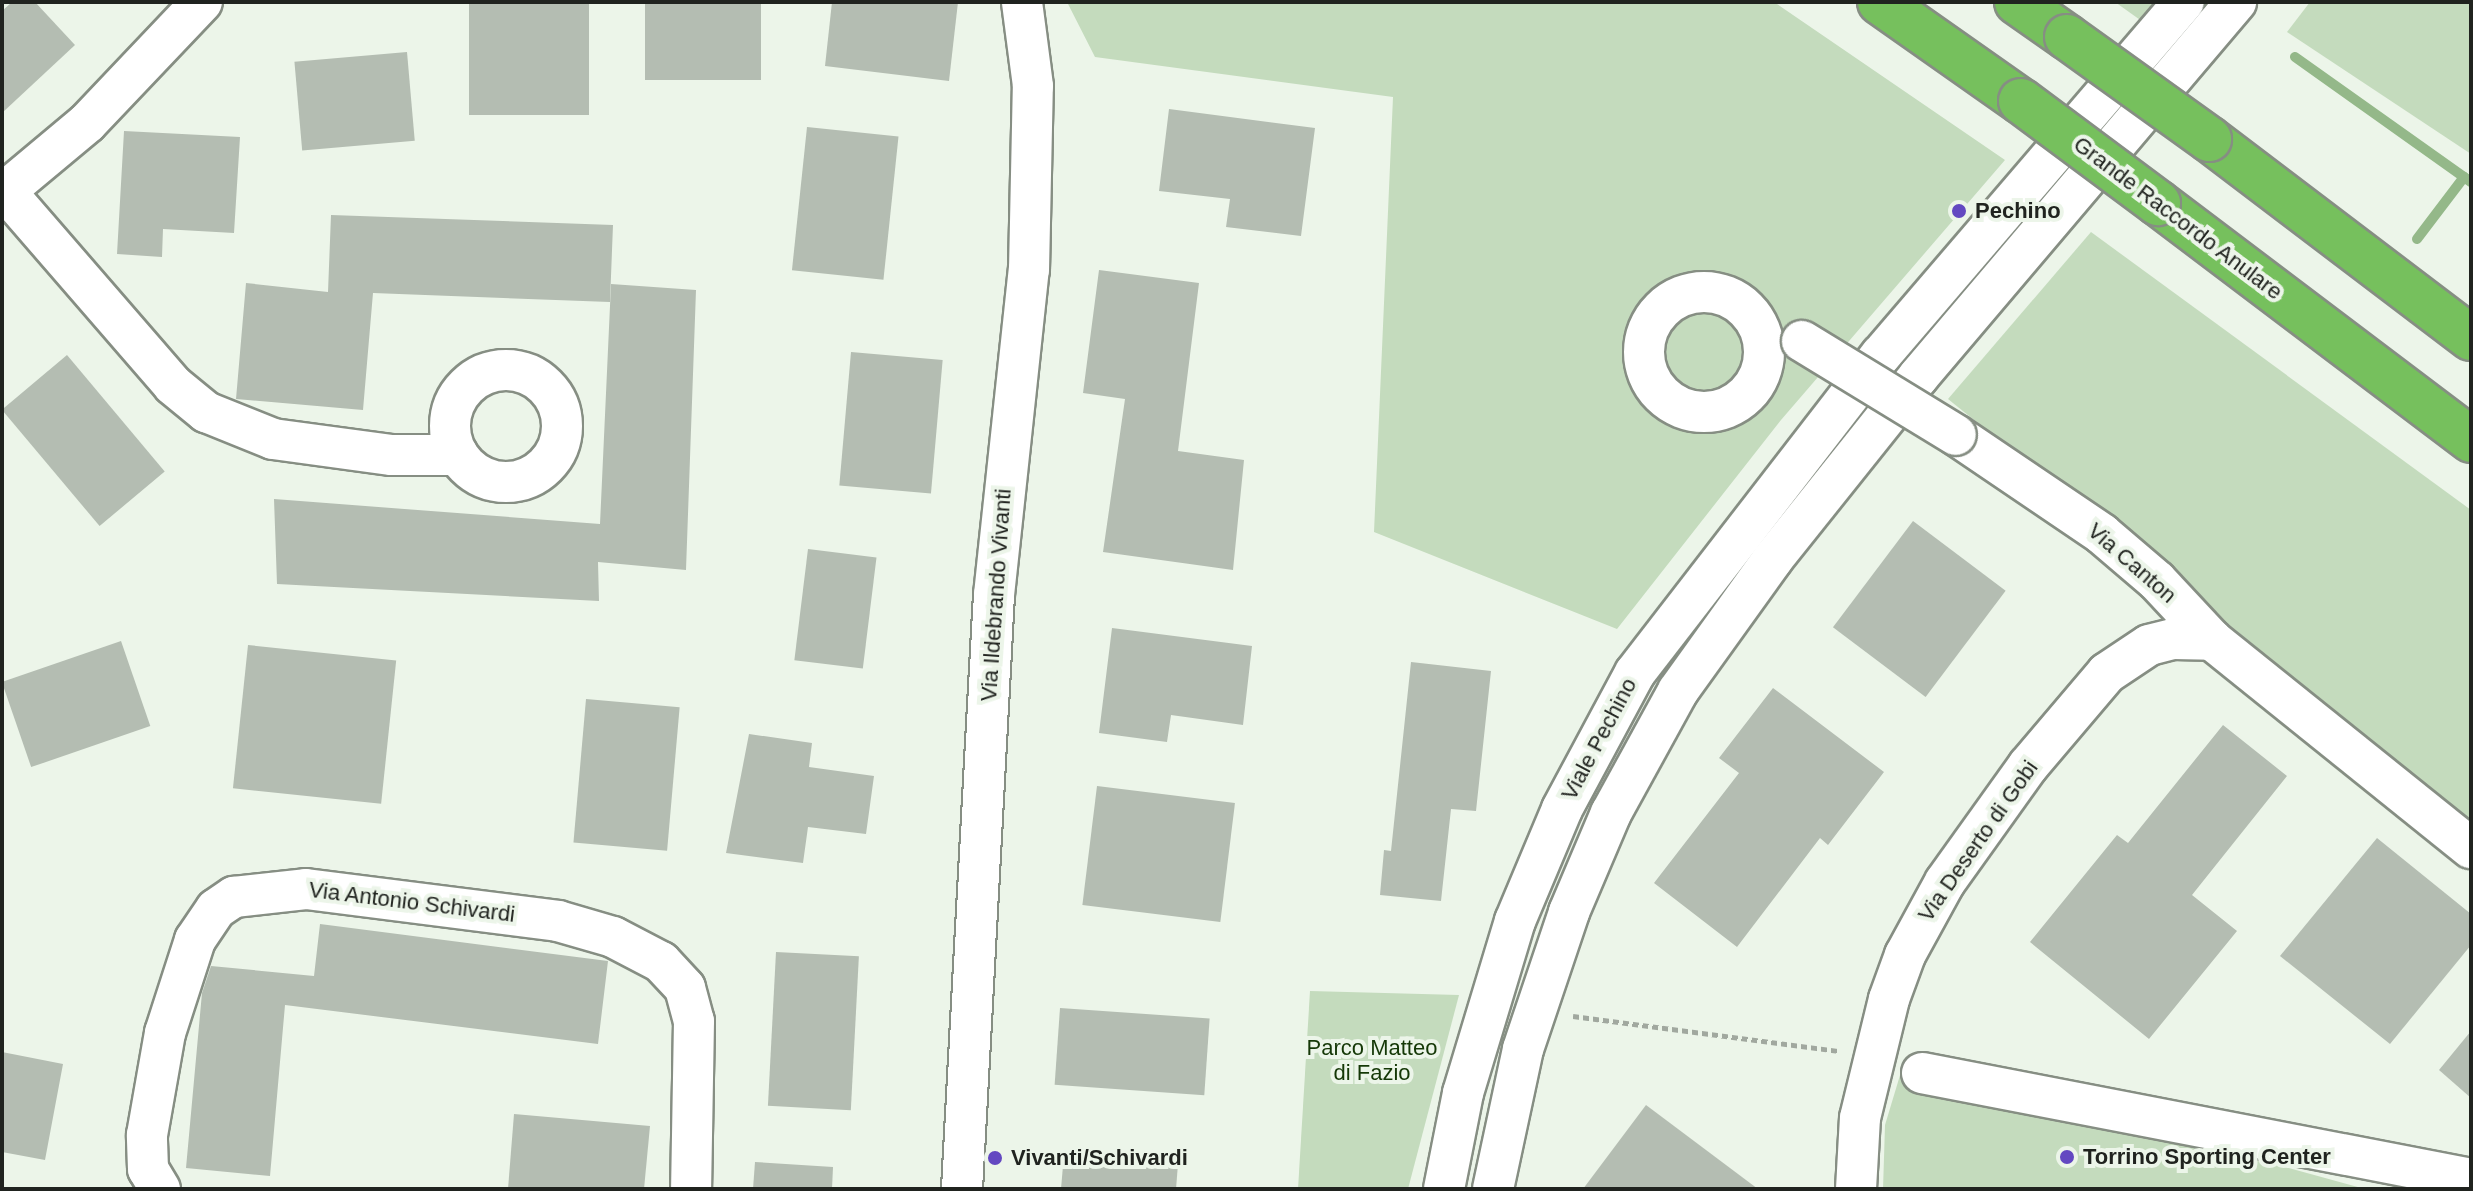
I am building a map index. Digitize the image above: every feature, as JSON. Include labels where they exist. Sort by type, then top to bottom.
[{"type":"highway","name":"Grande Raccordo Anulare","points":[[1880,2],[2021,101],[2471,440]]},
{"type":"highway","points":[[2017,2],[2209,139],[2471,338]]},
{"type":"street","points":[[202,2],[87,123],[4,193],[173,385],[206,412],[273,439],[392,455],[458,455]]},
{"type":"street","name":"Via Ildebrando Vivanti","points":[[962,1189],[994,595],[1029,270],[1033,86],[1022,2]]},
{"type":"street","name":"Viale Pechino","points":[[1444,1189],[1463,1093],[1511,932],[1549,836],[1606,722],[1670,621],[1881,355],[2184,2]]},
{"type":"street","name":"Viale Pechino","points":[[1493,1189],[1536,1011],[1593,851],[1678,691],[1772,560],[1918,377],[2236,2]]},
{"type":"street","name":"Via Canton","points":[[1760,326],[1802,341],[1956,435],[2102,534],[2157,581],[2212,640],[2471,848]]},
{"type":"street","name":"Via Deserto di Gobi","points":[[1856,1189],[1860,1118],[1873,1055],[1905,955],[1933,900],[2074,709],[2107,673],[2138,650],[2173,639],[2212,640]]},
{"type":"street","name":"Via Antonio Schivardi","points":[[160,1189],[148,1169],[147,1135],[165,1033],[195,940],[216,909],[234,897],[306,889],[558,921],[626,943],[668,967],[685,988],[695,1034],[691,1189]]},
{"type":"street","points":[[1922,1073],[2471,1179]]},
{"type":"path","points":[[1536,1011],[1873,1055]]},
{"type":"green space","points":[[1067,2],[1774,2],[2005,160],[1781,420],[1617,629],[1374,532],[1393,97],[1095,57]]},
{"type":"green space","points":[[2115,2],[2162,2],[2143,22]]},
{"type":"green space","points":[[2310,2],[2471,2],[2471,154],[2287,32]]},
{"type":"green space","points":[[2091,232],[2471,510],[2471,820],[1948,399]]},
{"type":"green space","name":"Parco Matteo di Fazio","points":[[1310,991],[1459,995],[1408,1189],[1298,1189]]},
{"type":"green space","name":"Torrino Sporting Center","points":[[1904,1062],[2365,1189],[1883,1189],[1885,1125]]},
{"type":"building","points":[[12,2],[35,2],[75,45],[2,113],[2,11]]},
{"type":"building","points":[[469,2],[589,2],[589,115],[469,115]]},
{"type":"building","points":[[645,2],[761,2],[761,80],[645,80]]},
{"type":"building","points":[[832,2],[958,2],[949,81],[825,66]]},
{"type":"building","points":[[407,52],[415,141],[302,151],[294,62]]},
{"type":"building","points":[[1169,109],[1315,128],[1301,236],[1226,227],[1230,199],[1159,191]]},
{"type":"building","points":[[807,127],[898,137],[883,280],[792,270]]},
{"type":"building","points":[[124,131],[240,137],[234,233],[163,229],[162,257],[117,254]]},
{"type":"building","points":[[331,215],[613,225],[610,302],[373,293],[363,410],[236,399],[246,283],[328,292]]},
{"type":"building","points":[[1099,270],[1199,283],[1178,451],[1244,460],[1233,570],[1103,552],[1125,399],[1083,393]]},
{"type":"building","points":[[611,284],[696,290],[686,570],[598,562],[599,601],[277,584],[274,499],[600,524]]},
{"type":"building","points":[[851,352],[943,360],[931,494],[839,485]]},
{"type":"building","points":[[67,355],[165,471],[100,526],[2,410]]},
{"type":"building","points":[[1913,521],[2006,591],[1926,697],[1833,627]]},
{"type":"building","points":[[808,549],[876,557],[863,669],[794,660]]},
{"type":"building","points":[[1112,628],[1252,646],[1243,725],[1171,715],[1167,742],[1099,733]]},
{"type":"building","points":[[121,641],[150,726],[31,767],[2,682]]},
{"type":"building","points":[[248,645],[396,661],[381,804],[233,788]]},
{"type":"building","points":[[1411,662],[1491,671],[1476,811],[1451,809],[1441,901],[1380,895],[1384,850],[1391,851]]},
{"type":"building","points":[[1773,688],[1884,772],[1828,845],[1820,838],[1737,947],[1654,883],[1739,773],[1719,758]]},
{"type":"building","points":[[586,699],[680,707],[667,851],[573,842]]},
{"type":"building","points":[[2223,725],[2287,776],[2192,895],[2237,931],[2149,1039],[2030,942],[2117,835],[2128,843]]},
{"type":"building","points":[[749,734],[812,743],[809,767],[874,776],[866,834],[808,827],[803,863],[726,853]]},
{"type":"building","points":[[1097,786],[1235,803],[1220,922],[1082,905]]},
{"type":"building","points":[[2377,838],[2471,914],[2471,945],[2390,1044],[2280,956]]},
{"type":"building","points":[[320,924],[608,961],[598,1044],[285,1005],[270,1176],[186,1168],[202,993],[211,966],[314,976]]},
{"type":"building","points":[[776,952],[859,956],[851,1110],[768,1106]]},
{"type":"building","points":[[1060,1008],[1210,1018],[1204,1095],[1055,1085]]},
{"type":"building","points":[[2471,1031],[2471,1098],[2439,1070]]},
{"type":"building","points":[[2,1052],[63,1064],[45,1160],[2,1152]]},
{"type":"building","points":[[1646,1105],[1758,1189],[1583,1189]]},
{"type":"building","points":[[514,1114],[650,1126],[644,1189],[508,1189]]},
{"type":"building","points":[[1064,1154],[1178,1164],[1176,1189],[1061,1189]]},
{"type":"building","points":[[755,1162],[833,1167],[832,1189],[753,1189]]},
{"type":"waterway","points":[[2295,57],[2471,182]]},
{"type":"waterway","points":[[2417,239],[2464,177]]},
{"type":"place","name":"Pechino","points":[[1959,211]]},
{"type":"place","name":"Torrino Sporting Center","points":[[2067,1157]]},
{"type":"place","name":"Vivanti/Schivardi","points":[[995,1158]]}]
